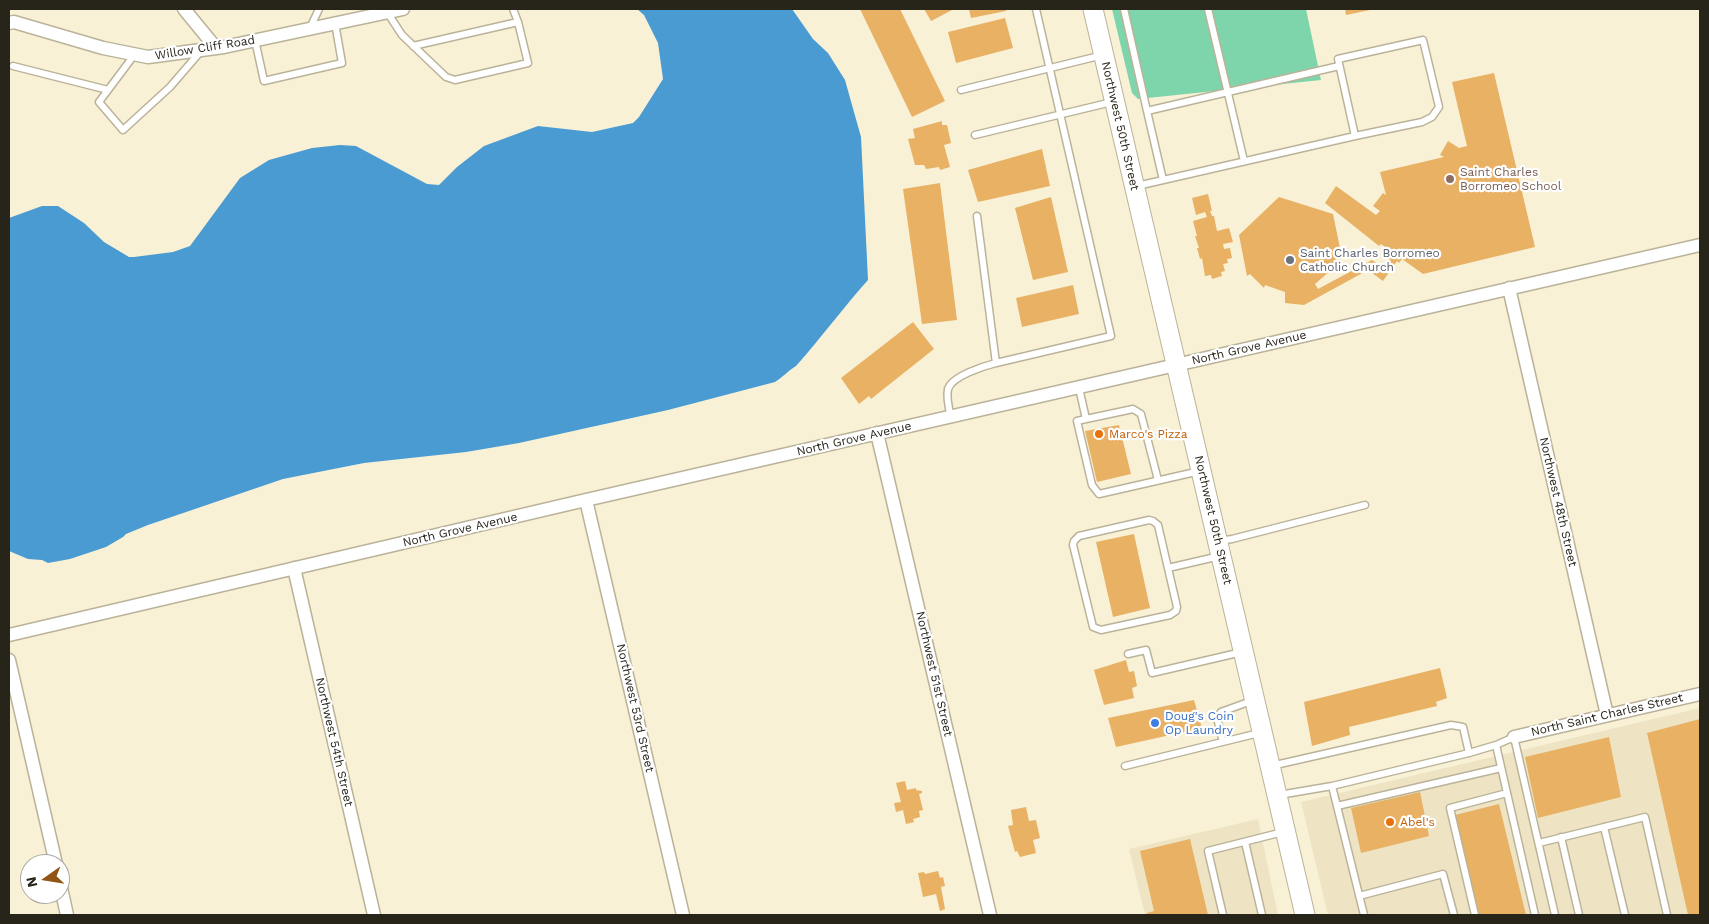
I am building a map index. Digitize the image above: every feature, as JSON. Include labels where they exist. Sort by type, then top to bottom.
[{"type":"main road","name":"Northwest 50th Street","points":[[1093,9],[1305,915]]},
{"type":"street","points":[[184,9],[216,48]]},
{"type":"street","name":"Willow Cliff Road","points":[[9,22],[103,48],[148,57],[216,48],[403,9]]},
{"type":"street","name":"North Grove Avenue","points":[[9,635],[586,500],[1700,245]]},
{"type":"street","name":"Northwest 48th Street","points":[[1509,288],[1607,715]]},
{"type":"street","name":"Northwest 51st Street","points":[[877,433],[990,915]]},
{"type":"street","name":"Northwest 53rd Street","points":[[586,500],[683,915]]},
{"type":"street","name":"Northwest 54th Street","points":[[294,568],[374,915]]},
{"type":"street","points":[[9,660],[54,854]]},
{"type":"street","name":"North Saint Charles Street","points":[[1514,737],[1700,694]]},
{"type":"lane","points":[[310,28],[319,9]]},
{"type":"lane","points":[[387,12],[402,35],[446,77],[455,80],[528,63],[514,9]]},
{"type":"lane","points":[[951,417],[948,388],[952,383],[978,368],[1111,336],[1036,9]]},
{"type":"lane","points":[[1124,9],[1163,180]]},
{"type":"lane","points":[[1208,9],[1244,161]]},
{"type":"lane","points":[[413,46],[518,22]]},
{"type":"lane","points":[[254,40],[264,81],[342,63],[335,23]]},
{"type":"lane","points":[[1134,186],[1422,122],[1432,117],[1439,107],[1423,40],[1338,59],[1355,136]]},
{"type":"lane","points":[[135,54],[98,102],[124,130],[170,87],[202,50]]},
{"type":"lane","points":[[961,90],[1104,54]]},
{"type":"lane","points":[[13,66],[108,90]]},
{"type":"lane","points":[[1147,111],[1339,66]]},
{"type":"lane","points":[[975,135],[1115,101]]},
{"type":"lane","points":[[978,216],[996,363]]},
{"type":"lane","points":[[1079,388],[1086,419]]},
{"type":"lane","points":[[1158,480],[1141,414],[1133,409],[1077,421],[1092,485],[1099,494],[1202,471]]},
{"type":"lane","points":[[1168,568],[1219,549],[1232,539],[1365,505]]},
{"type":"lane","points":[[1153,520],[1158,525],[1168,568],[1177,607],[1176,611],[1170,615],[1101,630],[1093,627],[1091,624],[1073,545],[1074,541],[1079,536],[1153,520]]},
{"type":"lane","points":[[1128,654],[1146,650],[1152,673],[1244,652]]},
{"type":"lane","points":[[1223,742],[1218,718],[1221,712],[1255,700]]},
{"type":"lane","points":[[1270,767],[1451,725],[1463,727],[1469,753]]},
{"type":"lane","points":[[1125,766],[1262,732]]},
{"type":"lane","points":[[1277,796],[1332,786],[1469,753],[1496,745],[1514,737],[1556,915]]},
{"type":"lane","points":[[1496,745],[1535,915]]},
{"type":"lane","points":[[1337,806],[1501,768]]},
{"type":"lane","points":[[1332,786],[1364,915]]},
{"type":"lane","points":[[1475,915],[1450,808],[1507,793]]},
{"type":"lane","points":[[1539,843],[1645,817],[1667,915]]},
{"type":"lane","points":[[1604,827],[1625,915]]},
{"type":"lane","points":[[1222,915],[1208,851],[1285,832]]},
{"type":"lane","points":[[1560,837],[1579,915]]},
{"type":"lane","points":[[1245,842],[1262,915]]},
{"type":"lane","points":[[1359,896],[1444,874],[1454,915]]},
{"type":"shaded area","points":[[1700,708],[1700,915],[1328,915],[1301,802]]},
{"type":"shaded area","points":[[1258,819],[1278,915],[1145,915],[1129,849]]},
{"type":"green space","points":[[1112,9],[1306,9],[1321,80],[1138,99],[1132,93]]},
{"type":"water","points":[[637,9],[792,9],[813,39],[828,53],[845,80],[861,137],[868,280],[796,366],[775,382],[668,410],[519,443],[466,452],[364,463],[283,479],[148,525],[126,534],[106,547],[70,559],[48,563],[42,560],[28,559],[9,551],[9,218],[42,206],[58,206],[84,223],[104,242],[129,257],[173,252],[190,246],[240,178],[269,160],[312,148],[340,145],[356,146],[427,184],[439,185],[457,167],[484,146],[538,126],[592,132],[633,123],[639,117],[663,79],[658,43],[644,15]]},
{"type":"building","points":[[860,9],[900,9],[945,101],[912,117]]},
{"type":"building","points":[[924,9],[954,9],[931,21]]},
{"type":"building","points":[[969,9],[1006,9],[1006,11],[971,18]]},
{"type":"building","points":[[1345,9],[1370,9],[1370,10],[1346,15]]},
{"type":"building","points":[[1005,18],[1013,48],[956,63],[948,32]]},
{"type":"building","name":"Saint Charles Borromeo School","points":[[1494,73],[1535,247],[1423,274],[1402,259],[1399,263],[1397,261],[1383,281],[1368,270],[1304,305],[1285,303],[1285,292],[1265,285],[1264,288],[1250,274],[1247,276],[1239,235],[1279,197],[1333,214],[1340,248],[1332,273],[1330,271],[1315,284],[1318,289],[1372,260],[1383,268],[1391,257],[1389,255],[1391,252],[1381,244],[1379,246],[1325,203],[1336,186],[1376,215],[1380,211],[1373,206],[1383,193],[1386,195],[1380,172],[1444,157],[1440,155],[1448,141],[1459,148],[1467,146],[1452,82]]},
{"type":"building","points":[[942,121],[942,125],[947,125],[951,143],[944,145],[950,167],[940,170],[939,167],[926,169],[924,165],[915,165],[908,139],[915,138],[913,129]]},
{"type":"building","points":[[1042,149],[1050,186],[978,202],[968,170]]},
{"type":"building","points":[[940,183],[957,320],[922,324],[903,189]]},
{"type":"building","points":[[1208,194],[1212,211],[1210,211],[1212,216],[1214,216],[1217,231],[1229,228],[1233,242],[1223,244],[1224,249],[1230,248],[1232,258],[1227,259],[1228,263],[1223,264],[1225,271],[1221,272],[1222,276],[1212,279],[1211,275],[1205,276],[1202,258],[1200,259],[1197,248],[1199,248],[1193,221],[1207,217],[1205,212],[1196,215],[1192,198]]},
{"type":"building","points":[[1051,197],[1068,272],[1033,280],[1015,208]]},
{"type":"building","points":[[1073,285],[1079,314],[1022,327],[1016,298]]},
{"type":"building","points":[[913,322],[934,349],[871,399],[869,396],[859,404],[841,378]]},
{"type":"building","points":[[1119,425],[1131,474],[1097,482],[1085,431]]},
{"type":"building","points":[[1134,534],[1150,608],[1113,617],[1096,542]]},
{"type":"building","points":[[1126,660],[1129,672],[1134,671],[1137,686],[1132,688],[1134,698],[1104,705],[1094,670]]},
{"type":"building","points":[[1440,668],[1447,698],[1436,702],[1437,706],[1349,727],[1350,735],[1312,746],[1304,702]]},
{"type":"building","name":"Doug's Coin Op Laundry","points":[[1194,700],[1202,728],[1116,747],[1108,718]]},
{"type":"building","points":[[1700,719],[1700,915],[1688,915],[1647,733]]},
{"type":"building","points":[[1609,737],[1621,797],[1538,818],[1525,757]]},
{"type":"building","points":[[905,781],[907,790],[916,788],[916,790],[922,791],[919,794],[923,810],[919,811],[920,817],[913,819],[914,822],[906,824],[903,810],[896,812],[894,803],[901,802],[896,783]]},
{"type":"building","name":"Abel's","points":[[1420,792],[1429,836],[1361,853],[1351,808]]},
{"type":"building","points":[[1499,804],[1526,915],[1479,915],[1455,815]]},
{"type":"building","points":[[1026,807],[1029,821],[1036,820],[1040,838],[1033,840],[1036,853],[1020,857],[1017,851],[1015,852],[1008,826],[1013,825],[1011,810]]},
{"type":"building","points":[[1190,839],[1208,915],[1147,915],[1147,913],[1154,911],[1140,851]]},
{"type":"building","points":[[938,871],[940,878],[943,877],[945,886],[941,887],[945,909],[940,911],[936,894],[923,897],[918,873],[924,872],[925,874]]},
{"type":"place","name":"Saint Charles Borromeo School","points":[[1450,179]]},
{"type":"place","name":"Saint Charles Borromeo Catholic Church","points":[[1290,260]]},
{"type":"place","name":"Marco's Pizza","points":[[1099,434]]},
{"type":"place","name":"Doug's Coin Op Laundry","points":[[1155,723]]},
{"type":"place","name":"Abel's","points":[[1390,822]]}]
